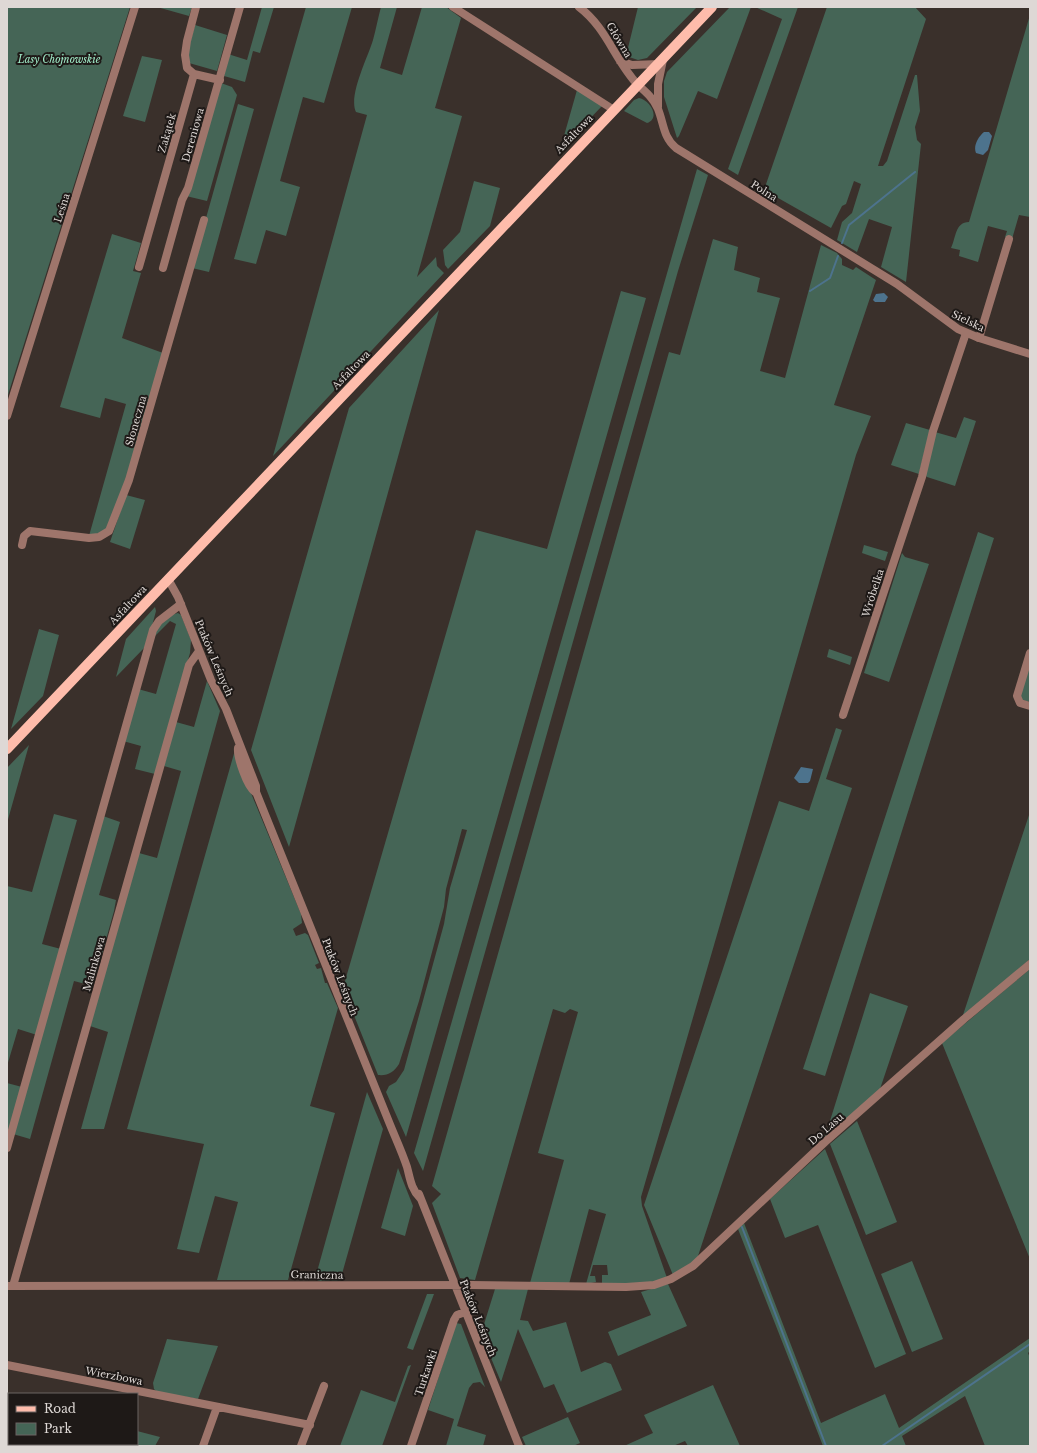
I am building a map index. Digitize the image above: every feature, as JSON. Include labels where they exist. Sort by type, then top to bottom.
[{"type":"main road","name":"Asfaltowa","points":[[7,749],[712,7]]},
{"type":"street","name":"Leśna","points":[[7,416],[135,7]]},
{"type":"street","points":[[196,7],[185,55],[187,68],[194,74],[220,80]]},
{"type":"street","name":"Dereniowa","points":[[163,268],[220,80],[225,53],[240,7]]},
{"type":"street","points":[[453,7],[614,110]]},
{"type":"street","name":"Główna","points":[[579,7],[591,17],[603,31],[620,62],[638,85]]},
{"type":"street","points":[[620,62],[632,65],[661,62],[658,84],[658,108]]},
{"type":"street","name":"Zakątek","points":[[138,267],[194,74]]},
{"type":"street","name":"Polna","points":[[638,85],[649,95],[658,108],[666,136],[676,148],[906,290]]},
{"type":"street","name":"Słoneczna","points":[[22,545],[24,536],[30,532],[89,538],[99,537],[109,531],[129,480],[204,220]]},
{"type":"street","points":[[979,338],[1009,239]]},
{"type":"street","name":"Sielska","points":[[906,290],[939,317],[966,333],[1030,354]]},
{"type":"street","name":"Wróbelka","points":[[843,715],[922,477],[933,431],[966,333]]},
{"type":"street","name":"Ptaków Leśnych","points":[[168,579],[181,604],[199,650],[226,709],[239,745],[238,751],[243,770],[252,790],[256,792],[337,992],[349,1028],[359,1049],[407,1168],[414,1191],[420,1198],[519,1446]]},
{"type":"street","points":[[7,1148],[153,630],[159,621],[181,604]]},
{"type":"street","name":"Malinkowa","points":[[10,1286],[189,665],[199,650]]},
{"type":"street","points":[[1030,653],[1017,696],[1020,703],[1030,706]]},
{"type":"street","name":"Do Lasu","points":[[626,1287],[654,1285],[671,1279],[693,1266],[825,1142],[964,1019],[1030,964]]},
{"type":"street","name":"Graniczna","points":[[10,1286],[626,1287]]},
{"type":"street","name":"Turkawki","points":[[411,1446],[454,1320],[459,1314],[465,1312]]},
{"type":"street","name":"Wierzbowa","points":[[7,1365],[131,1392]]},
{"type":"street","points":[[301,1446],[324,1386]]},
{"type":"street","name":"Wierzbowa","points":[[138,1393],[310,1425]]},
{"type":"street","points":[[204,1446],[217,1407]]},
{"type":"green space","name":"Lasy Chojnowskie","points":[[7,7],[130,7],[7,398]]},
{"type":"green space","points":[[157,7],[192,7],[189,16]]},
{"type":"green space","points":[[262,7],[274,7],[260,53],[253,51],[245,82],[224,76],[228,54],[247,60]]},
{"type":"green space","points":[[306,7],[352,7],[324,103],[303,97],[280,181],[300,187],[286,236],[266,230],[256,264],[234,259]]},
{"type":"green space","points":[[381,7],[397,7],[380,68],[402,75],[422,7],[446,7],[461,18],[435,108],[462,116],[417,277],[436,257],[437,266],[444,273],[273,456],[367,115],[356,112],[354,105],[355,96],[360,76],[373,40]]},
{"type":"green space","points":[[638,7],[697,7],[647,58],[638,60],[626,56]]},
{"type":"green space","points":[[730,7],[751,7],[717,99],[698,91],[677,138],[664,97],[664,81],[667,72]]},
{"type":"green space","points":[[755,7],[798,7],[738,175],[728,169],[782,19]]},
{"type":"green space","points":[[827,7],[915,7],[926,19],[878,166],[883,166],[887,161],[915,75],[917,75],[920,111],[915,127],[917,140],[921,144],[906,282],[881,267],[892,227],[869,219],[857,252],[837,240],[842,222],[852,213],[861,184],[854,181],[846,204],[842,206],[831,228],[764,190]]},
{"type":"green space","points":[[1030,15],[1030,217],[1019,215],[1012,239],[1005,237],[1007,231],[988,226],[978,262],[959,256],[960,250],[951,248],[958,228],[964,223],[969,222]]},
{"type":"green space","points":[[195,25],[227,35],[217,71],[189,63],[186,57]]},
{"type":"green space","points":[[142,56],[162,60],[145,122],[123,116]]},
{"type":"green space","points":[[221,83],[232,87],[237,95],[207,201],[186,196]]},
{"type":"green space","points":[[577,90],[602,106],[560,150]]},
{"type":"green space","points":[[639,98],[643,99],[650,105],[654,113],[651,121],[647,123],[624,111],[634,100]]},
{"type":"green space","points":[[238,104],[254,109],[209,272],[192,268]]},
{"type":"green space","points":[[697,169],[708,175],[678,271],[423,1171],[414,1153]]},
{"type":"green space","points":[[474,181],[500,188],[490,226],[448,269],[445,265],[443,250],[460,232]]},
{"type":"green space","points":[[112,234],[141,243],[133,271],[141,273],[122,338],[163,353],[125,486],[109,527],[103,532],[89,536],[126,404],[105,398],[100,418],[60,407]]},
{"type":"green space","points":[[713,239],[738,247],[734,270],[760,278],[757,292],[780,298],[760,371],[785,378],[821,245],[837,253],[842,259],[842,265],[853,270],[856,267],[876,280],[834,405],[871,416],[856,455],[641,1197],[642,1206],[667,1278],[648,1284],[602,1284],[602,1275],[608,1275],[607,1265],[593,1265],[590,1276],[595,1276],[596,1282],[586,1284],[606,1214],[589,1209],[569,1284],[530,1283],[564,1160],[538,1153],[578,1012],[570,1009],[565,1013],[553,1009],[475,1280],[460,1278],[432,1203],[441,1194],[432,1186],[669,352],[680,355]]},
{"type":"green space","points":[[621,291],[646,298],[406,1137],[386,1092],[389,1086],[396,1082],[404,1070],[444,924],[450,888],[467,830],[462,829],[446,889],[444,907],[419,1001],[399,1064],[390,1073],[378,1075],[343,988],[476,530],[547,549]]},
{"type":"green space","points":[[439,310],[289,847],[251,750],[349,408]]},
{"type":"green space","points":[[964,417],[976,421],[955,486],[927,477],[925,475],[935,432],[956,438]]},
{"type":"green space","points":[[906,423],[930,430],[919,474],[891,465]]},
{"type":"green space","points":[[126,495],[145,500],[130,549],[110,542]]},
{"type":"green space","points":[[978,532],[994,538],[825,1076],[803,1069]]},
{"type":"green space","points":[[864,545],[888,552],[885,561],[862,553]]},
{"type":"green space","points":[[902,553],[905,557],[929,564],[889,682],[864,673]]},
{"type":"green space","points":[[155,607],[156,611],[147,645],[116,677],[126,639]]},
{"type":"green space","points":[[178,613],[181,615],[191,640],[190,653],[155,774],[135,769],[141,746],[123,741],[138,689],[156,694],[176,624],[170,621],[152,639],[166,619]]},
{"type":"green space","points":[[39,629],[59,635],[43,696],[11,729]]},
{"type":"green space","points":[[829,649],[852,657],[850,665],[827,657]]},
{"type":"green space","points":[[1030,663],[1030,702],[1022,700],[1019,695]]},
{"type":"green space","points":[[207,681],[220,711],[104,1129],[81,1129],[108,1032],[90,1026],[139,853],[157,858],[181,771],[164,766],[176,722],[194,727]]},
{"type":"green space","points":[[836,728],[842,730],[826,779],[852,788],[697,1259],[673,1275],[644,1205],[779,801],[809,811]]},
{"type":"green space","points":[[29,745],[7,823],[7,768]]},
{"type":"green space","points":[[235,750],[239,764],[301,914],[302,923],[293,929],[296,936],[305,933],[308,935],[319,963],[315,965],[317,969],[321,968],[325,983],[327,983],[338,1008],[310,1106],[335,1113],[288,1280],[217,1280],[238,1202],[215,1196],[199,1253],[177,1249],[204,1144],[127,1129]]},
{"type":"green space","points":[[1030,812],[1030,959],[962,1018]]},
{"type":"green space","points":[[54,814],[77,820],[42,944],[61,949],[37,1035],[18,1029],[7,1066],[7,886],[32,892]]},
{"type":"green space","points":[[103,816],[120,822],[99,895],[116,900],[114,911],[93,986],[74,981],[30,1139],[13,1134]]},
{"type":"green space","points":[[1030,969],[1030,1259],[942,1043]]},
{"type":"green space","points":[[870,993],[908,1006],[880,1089],[824,1140]]},
{"type":"green space","points":[[7,1083],[22,1087],[7,1139]]},
{"type":"green space","points":[[367,1092],[383,1129],[340,1281],[319,1281],[315,1279]]},
{"type":"green space","points":[[857,1121],[897,1222],[866,1235],[830,1144]]},
{"type":"green space","points":[[825,1149],[906,1354],[875,1368],[818,1225],[785,1238],[770,1199]]},
{"type":"green space","points":[[398,1168],[413,1206],[405,1236],[381,1228]]},
{"type":"green space","points":[[744,1223],[821,1423],[885,1394],[899,1428],[1030,1338],[1030,1351],[1028,1353],[1030,1358],[1030,1446],[985,1446],[965,1396],[902,1436],[906,1446],[823,1446],[738,1229]]},
{"type":"green space","points":[[912,1261],[943,1339],[912,1352],[881,1274]]},
{"type":"green space","points":[[668,1284],[687,1326],[618,1356],[608,1332],[651,1315],[641,1292]]},
{"type":"green space","points":[[495,1289],[528,1289],[520,1320],[528,1321],[533,1331],[566,1322],[581,1372],[605,1362],[611,1364],[622,1390],[567,1413],[554,1384],[544,1388],[518,1329],[501,1382],[481,1334]]},
{"type":"green space","points":[[427,1294],[434,1294],[413,1350],[407,1348]]},
{"type":"green space","points":[[456,1323],[461,1324],[485,1387],[480,1382],[473,1383],[469,1388],[457,1426],[486,1435],[483,1446],[446,1446],[454,1419],[428,1410]]},
{"type":"green space","points":[[167,1339],[218,1346],[198,1399],[157,1392],[154,1389],[153,1383]]},
{"type":"green space","points":[[411,1365],[382,1446],[340,1446],[361,1390],[395,1402],[408,1366]]},
{"type":"green space","points":[[713,1385],[740,1446],[688,1446],[685,1441],[673,1446],[624,1446],[653,1433],[644,1415]]},
{"type":"green space","points":[[568,1417],[580,1443],[573,1446],[526,1446],[522,1437]]},
{"type":"green space","points":[[138,1431],[160,1437],[155,1446],[118,1446],[138,1445]]},
{"type":"water","points":[[984,132],[989,132],[992,136],[988,150],[983,155],[976,153],[975,147],[978,139]]},
{"type":"water","points":[[884,293],[888,297],[885,302],[875,302],[873,300],[876,294]]},
{"type":"water","points":[[801,767],[813,769],[810,781],[808,783],[799,783],[794,778]]},
{"type":"water","points":[[8,1404],[8,1444],[7,1444]]},
{"type":"waterway","points":[[842,243],[849,225],[915,172]]},
{"type":"waterway","points":[[810,291],[830,278],[838,256]]},
{"type":"waterway","points":[[742,1227],[826,1446]]},
{"type":"waterway","points":[[882,1446],[1030,1344]]}]
